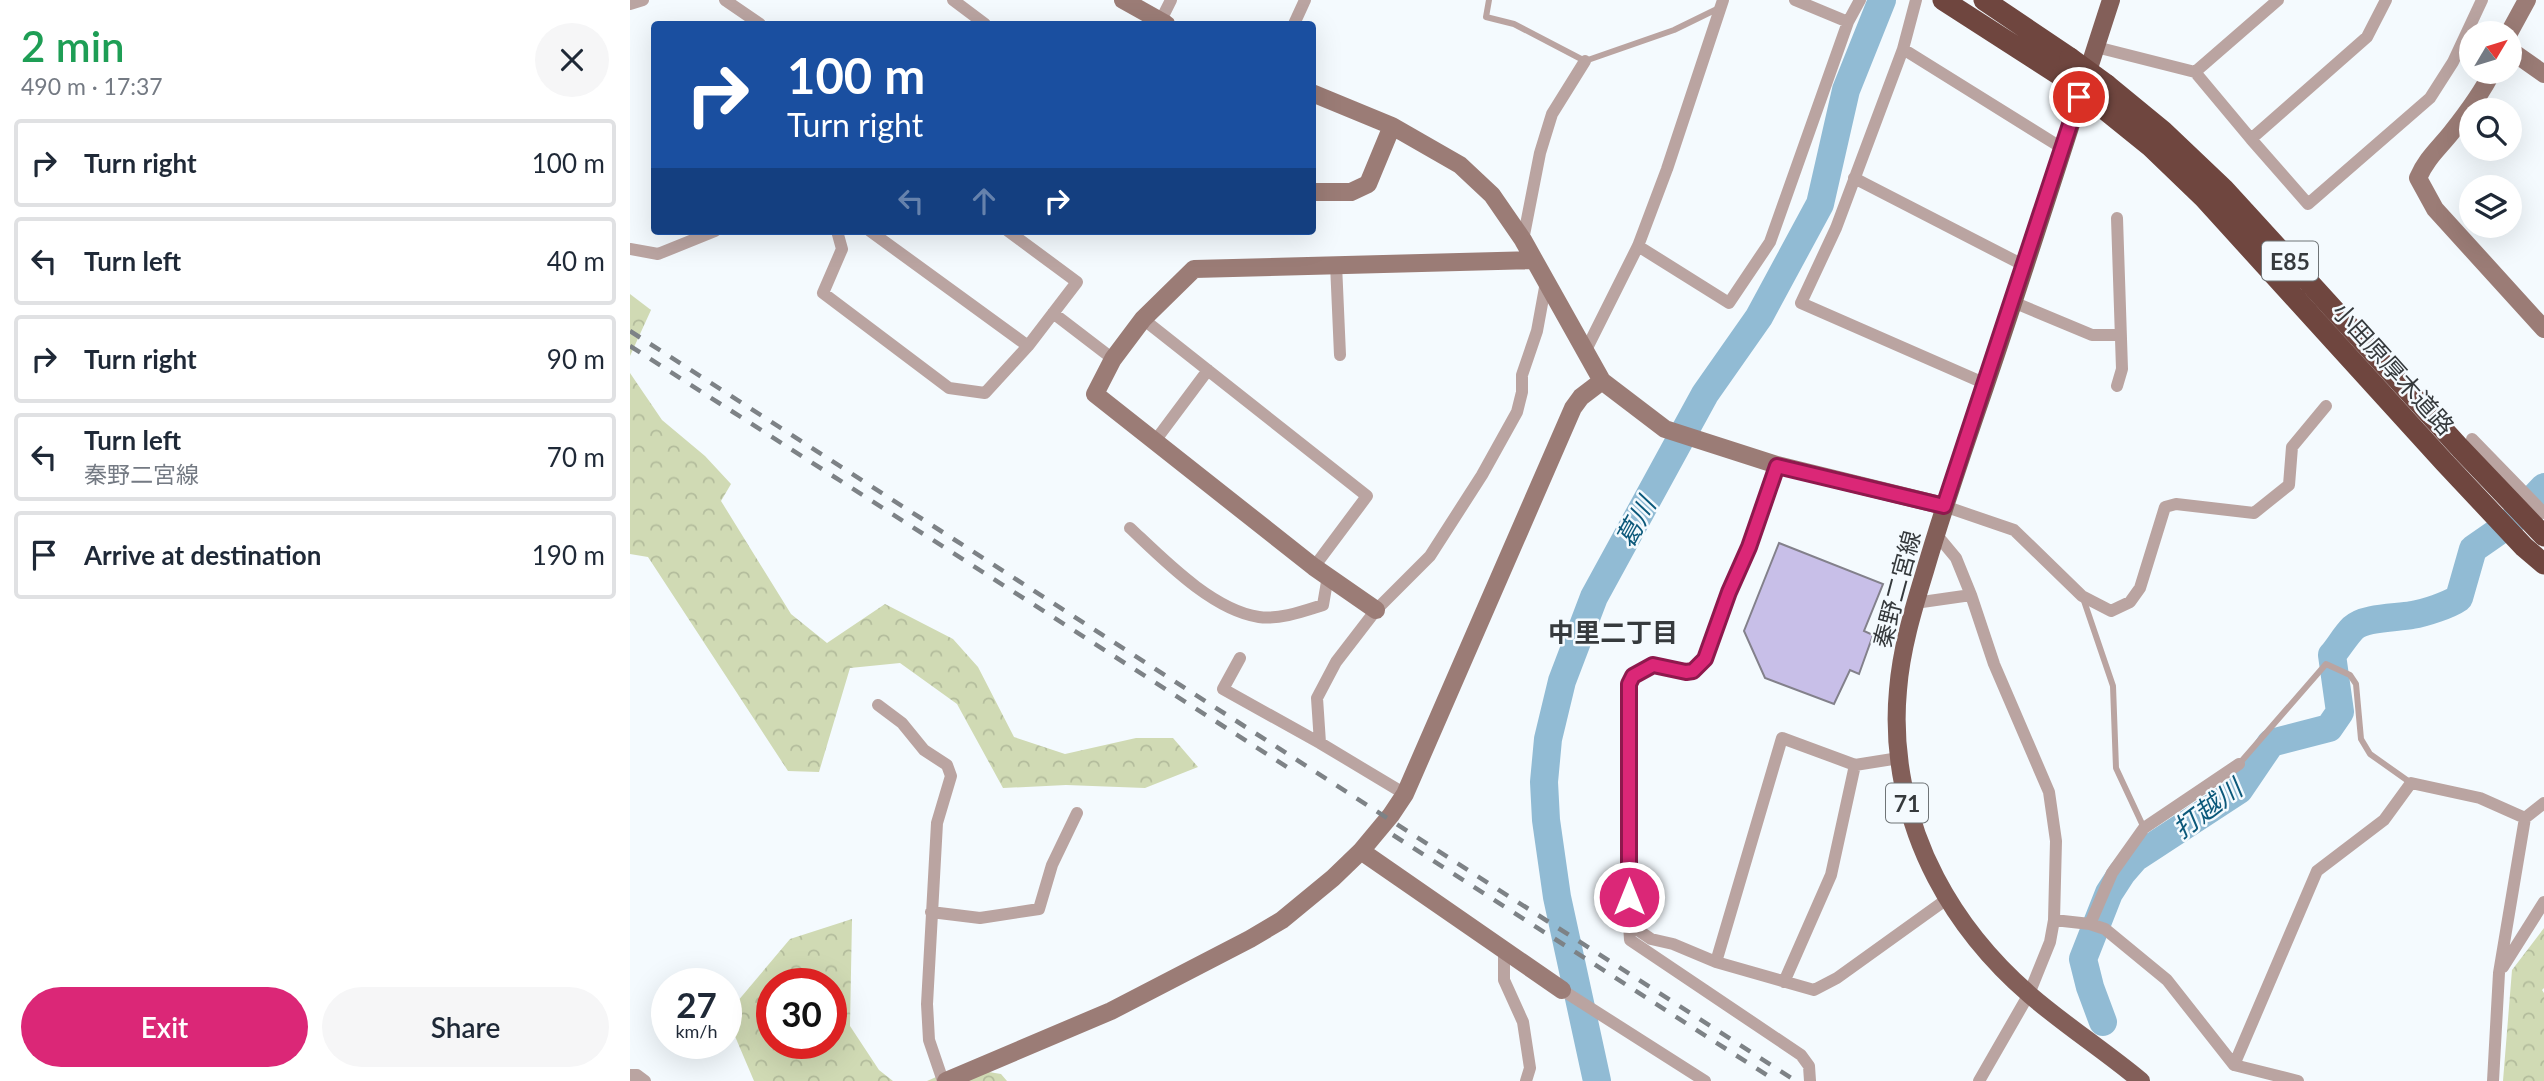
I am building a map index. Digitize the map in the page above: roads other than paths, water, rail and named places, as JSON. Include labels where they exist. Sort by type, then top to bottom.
[{"type":"highway","name":"小田原厚木道路","points":[[1943,0],[2065,67]]},
{"type":"highway","name":"小田原厚木道路","points":[[1984,0],[2065,67],[2163,131],[2224,189],[2467,444],[2544,536]]},
{"type":"highway","name":"小田原厚木道路","points":[[2103,94],[2150,146],[2204,198],[2445,463],[2524,547],[2544,564]]},
{"type":"main road","name":"秦野二宮線","points":[[2110,1],[1944,506],[1915,603],[1898,690],[1897,730],[1899,758],[1911,819],[1922,849],[1947,899],[1982,946],[2029,995],[2139,1079]]},
{"type":"street","points":[[630,4],[643,0]]},
{"type":"street","points":[[725,0],[756,21]]},
{"type":"street","points":[[953,0],[981,21]]},
{"type":"street","points":[[1123,0],[1160,21]]},
{"type":"street","points":[[1164,21],[1171,0]]},
{"type":"street","points":[[1289,0],[1303,3],[1294,21]]},
{"type":"street","points":[[1795,0],[1848,22]]},
{"type":"street","points":[[1638,246],[1729,303],[1770,242],[1848,22],[1860,0]]},
{"type":"street","points":[[1916,0],[1903,49],[1836,228],[1801,303],[1986,384]]},
{"type":"street","points":[[2195,72],[2278,0]]},
{"type":"street","points":[[2251,139],[2367,37],[2386,0]]},
{"type":"street","points":[[2096,47],[2195,72],[2308,204],[2430,98],[2453,62],[2482,0]]},
{"type":"street","points":[[2516,21],[2527,0]]},
{"type":"street","points":[[1585,352],[1638,246],[1667,169],[1721,4]]},
{"type":"street","points":[[1903,49],[2062,148]]},
{"type":"street","points":[[2522,58],[2544,74]]},
{"type":"street","points":[[1523,240],[1540,153],[1552,114],[1585,61]]},
{"type":"street","points":[[2486,84],[2451,133],[2426,161],[2418,178],[2435,209],[2544,329]]},
{"type":"street","points":[[1316,95],[1392,126],[1460,165],[1492,195],[1523,240],[1602,381],[1665,429],[1777,466],[1944,506],[2014,530],[2082,596],[2111,611],[2130,602],[2140,588],[2165,508],[2176,504],[2254,513],[2289,485],[2292,447],[2326,406]]},
{"type":"street","points":[[1316,192],[1351,192],[1368,184],[1392,126]]},
{"type":"street","points":[[1854,178],[2025,266]]},
{"type":"street","points":[[2117,218],[2122,369],[2117,386]]},
{"type":"street","points":[[630,249],[657,254],[705,235]]},
{"type":"street","points":[[838,235],[842,248],[823,293],[949,387],[985,393],[1028,346],[1077,282],[1013,235]]},
{"type":"street","points":[[875,235],[1028,346]]},
{"type":"street","points":[[1376,610],[1321,571],[1095,394],[1112,359],[1143,319],[1194,269],[1534,260]]},
{"type":"street","points":[[1336,264],[1340,355]]},
{"type":"street","points":[[1320,743],[1317,698],[1336,662],[1376,610],[1430,556],[1502,441],[1517,412],[1522,392],[1522,375],[1537,331],[1546,282]]},
{"type":"street","points":[[2013,302],[2092,335],[2121,335]]},
{"type":"street","points":[[1053,313],[1112,359]]},
{"type":"street","points":[[1130,528],[1194,587],[1235,609],[1259,617],[1296,613],[1322,605],[1321,571],[1367,496],[1143,319]]},
{"type":"street","points":[[1155,442],[1208,370]]},
{"type":"street","points":[[878,705],[902,723],[923,750],[947,765],[951,776],[937,823],[927,1004],[929,1040],[945,1081],[1111,1011],[1250,939],[1282,920],[1361,851],[1405,794],[1573,408],[1581,397],[1602,381]]},
{"type":"street","points":[[2467,444],[2544,513]]},
{"type":"street","points":[[1777,466],[1705,659],[1693,671],[1686,672],[1653,665],[1633,676],[1629,684],[1629,924],[1630,940],[1801,1055],[1809,1066],[1810,1081]]},
{"type":"street","points":[[1936,534],[1956,558],[1994,664],[2049,792],[2056,841],[2054,920],[2050,942],[2029,995],[1979,1081]]},
{"type":"street","points":[[1915,603],[1971,595]]},
{"type":"street","points":[[1240,658],[1223,689],[1405,794]]},
{"type":"street","points":[[1716,961],[1782,738],[1855,765],[1899,758]]},
{"type":"street","points":[[2090,924],[2112,873],[2144,828],[2239,764]]},
{"type":"street","points":[[1784,982],[1831,875],[1855,765]]},
{"type":"street","points":[[2234,1065],[2317,871],[2384,820],[2411,783],[2480,798],[2525,818]]},
{"type":"street","points":[[2493,1081],[2500,973],[2525,818],[2544,803]]},
{"type":"street","points":[[930,912],[980,918],[1040,909],[1052,865],[1077,813]]},
{"type":"street","points":[[1361,851],[1687,1076],[1705,1081]]},
{"type":"street","points":[[1629,924],[1651,939],[1814,990],[1837,978],[1947,899]]},
{"type":"street","points":[[2500,973],[2544,902]]},
{"type":"street","points":[[2054,920],[2090,924],[2105,929],[2166,979],[2234,1065],[2267,1078],[2298,1081]]},
{"type":"street","points":[[1504,950],[1504,980],[1523,1022],[1530,1068],[1526,1081]]},
{"type":"street","points":[[630,1075],[637,1075],[645,1081]]},
{"type":"lane","points":[[1489,0],[1486,17],[1514,24],[1585,61],[1674,30],[1721,4]]},
{"type":"lane","points":[[2082,596],[2113,686],[2116,768],[2144,828]]},
{"type":"lane","points":[[2239,764],[2326,664],[2350,675],[2356,684],[2361,738],[2370,754],[2411,783]]},
{"type":"waterway","name":"葛川","points":[[1597,1081],[1557,897],[1546,820],[1544,782],[1548,739],[1562,681],[1594,597],[1705,394],[1759,317],[1820,204],[1846,90],[1882,0]]},
{"type":"waterway","name":"打越川","points":[[2103,1022],[2083,959],[2109,893],[2122,873],[2135,858],[2239,790],[2271,743],[2329,728],[2340,712],[2332,655],[2350,631],[2358,624],[2381,618],[2412,615],[2459,598],[2473,549],[2509,524],[2544,487]]},
{"type":"railway","points":[[630,331],[1796,1081]]},
{"type":"railway","points":[[630,346],[1287,767]]},
{"type":"railway","points":[[1393,835],[1776,1081]]},
{"type":"district","name":"中里二丁目","points":[[1613,632]]}]
